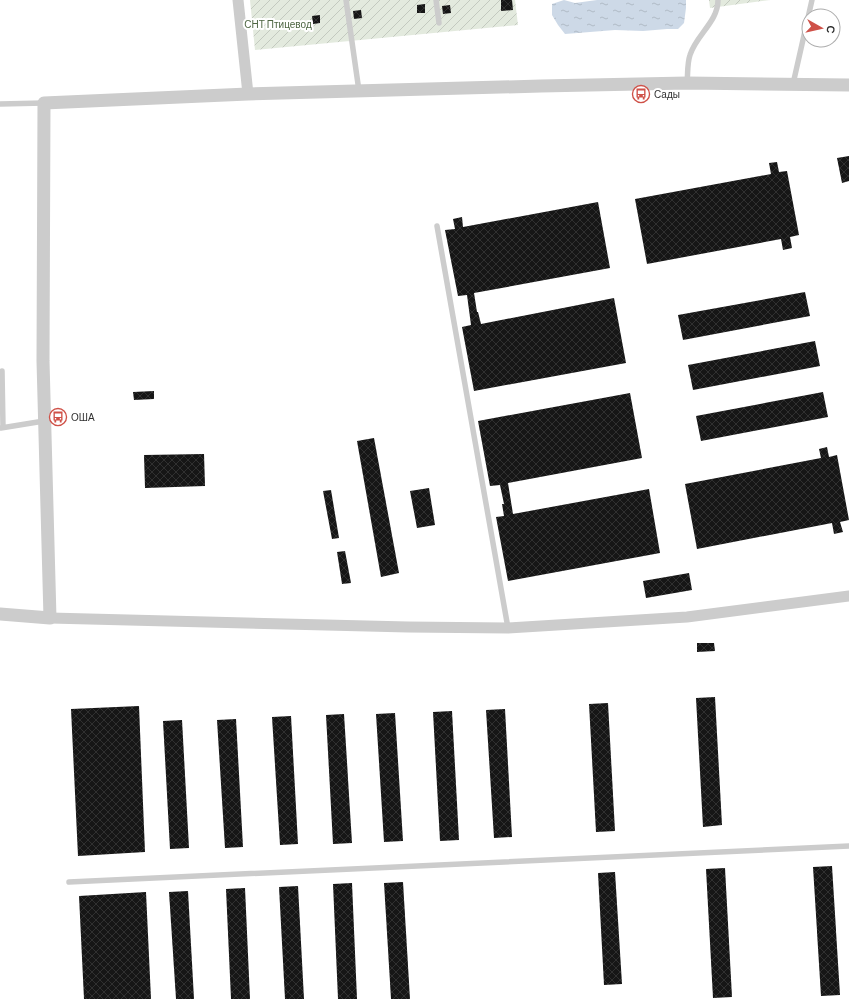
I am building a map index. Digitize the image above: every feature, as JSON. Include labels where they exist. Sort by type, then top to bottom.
[{"type":"street","points":[[238,0],[248,94]]},
{"type":"street","points":[[50,618],[43,362],[44,103],[248,94],[549,86],[687,83],[849,85]]},
{"type":"street","points":[[0,614],[50,618],[508,628],[687,617],[849,596]]},
{"type":"lane","points":[[346,0],[358,91]]},
{"type":"lane","points":[[436,0],[439,23]]},
{"type":"lane","points":[[687,83],[690,55],[694,46],[715,16],[718,0]]},
{"type":"lane","points":[[792,84],[812,0]]},
{"type":"lane","points":[[0,104],[44,103]]},
{"type":"lane","points":[[437,226],[508,628]]},
{"type":"lane","points":[[2,371],[2,428],[44,421]]},
{"type":"lane","points":[[69,882],[849,846]]},
{"type":"green space","name":"СНТ Птицевод","points":[[250,0],[515,0],[518,25],[255,50]]},
{"type":"green space","points":[[709,0],[770,0],[710,8]]},
{"type":"water","points":[[564,0],[575,3],[597,0],[686,0],[686,8],[684,23],[678,29],[643,31],[615,30],[565,34],[552,15],[552,4]]},
{"type":"building","points":[[501,0],[512,0],[513,10],[501,11]]},
{"type":"building","points":[[425,4],[425,13],[417,13],[417,5]]},
{"type":"building","points":[[450,5],[451,13],[443,14],[442,6]]},
{"type":"building","points":[[361,10],[362,18],[354,19],[353,11]]},
{"type":"building","points":[[320,15],[320,23],[313,24],[312,16]]},
{"type":"building","points":[[290,21],[291,29],[283,30],[282,22]]},
{"type":"building","points":[[849,156],[849,181],[842,183],[837,158]]},
{"type":"building","points":[[777,162],[779,172],[787,171],[799,235],[790,237],[792,248],[783,250],[781,239],[647,264],[635,199],[771,174],[769,163]]},
{"type":"building","points":[[598,202],[610,268],[474,293],[477,312],[481,324],[614,298],[626,363],[474,391],[462,327],[471,325],[467,295],[458,296],[445,230],[455,229],[453,219],[462,217],[463,227]]},
{"type":"building","points":[[805,292],[810,316],[683,340],[678,315]]},
{"type":"building","points":[[815,341],[820,366],[693,390],[688,365]]},
{"type":"building","points":[[154,391],[154,399],[134,400],[133,392]]},
{"type":"building","points":[[823,392],[828,417],[701,441],[696,416]]},
{"type":"building","points":[[630,393],[642,458],[508,483],[513,514],[649,489],[660,553],[508,581],[496,517],[504,516],[502,504],[504,504],[500,485],[490,486],[478,421]]},
{"type":"building","points":[[374,438],[399,573],[381,577],[357,441]]},
{"type":"building","points":[[827,447],[829,457],[837,455],[849,520],[840,522],[843,532],[834,534],[832,523],[697,549],[685,484],[821,458],[819,449]]},
{"type":"building","points":[[204,454],[205,486],[145,488],[144,455]]},
{"type":"building","points":[[429,488],[435,525],[417,528],[410,491]]},
{"type":"building","points":[[331,490],[339,538],[332,539],[323,491]]},
{"type":"building","points":[[345,551],[351,583],[342,584],[337,552]]},
{"type":"building","points":[[689,573],[692,590],[646,598],[643,581]]},
{"type":"building","points":[[697,643],[714,643],[715,651],[697,652]]},
{"type":"building","points":[[715,697],[722,825],[703,827],[696,698]]},
{"type":"building","points":[[608,703],[615,831],[596,832],[589,704]]},
{"type":"building","points":[[139,706],[145,852],[78,856],[71,709]]},
{"type":"building","points":[[505,709],[512,837],[494,838],[486,710]]},
{"type":"building","points":[[452,711],[459,840],[440,841],[433,712]]},
{"type":"building","points":[[395,713],[403,841],[384,842],[376,714]]},
{"type":"building","points":[[344,714],[352,843],[333,844],[326,715]]},
{"type":"building","points":[[291,716],[298,844],[280,845],[272,717]]},
{"type":"building","points":[[236,719],[243,847],[225,848],[217,720]]},
{"type":"building","points":[[182,720],[189,848],[170,849],[163,721]]},
{"type":"building","points":[[832,866],[840,995],[821,996],[813,867]]},
{"type":"building","points":[[725,868],[732,997],[713,998],[706,869]]},
{"type":"building","points":[[615,872],[622,984],[604,985],[598,873]]},
{"type":"building","points":[[403,882],[410,999],[391,999],[384,883]]},
{"type":"building","points":[[352,883],[357,999],[338,999],[333,884]]},
{"type":"building","points":[[298,886],[304,999],[285,999],[279,887]]},
{"type":"building","points":[[245,888],[250,999],[231,999],[226,889]]},
{"type":"building","points":[[188,891],[194,999],[176,999],[169,892]]},
{"type":"building","points":[[146,892],[151,999],[84,999],[79,896]]},
{"type":"place","name":"Сады","points":[[641,94]]},
{"type":"place","name":"ОША","points":[[58,417]]}]
